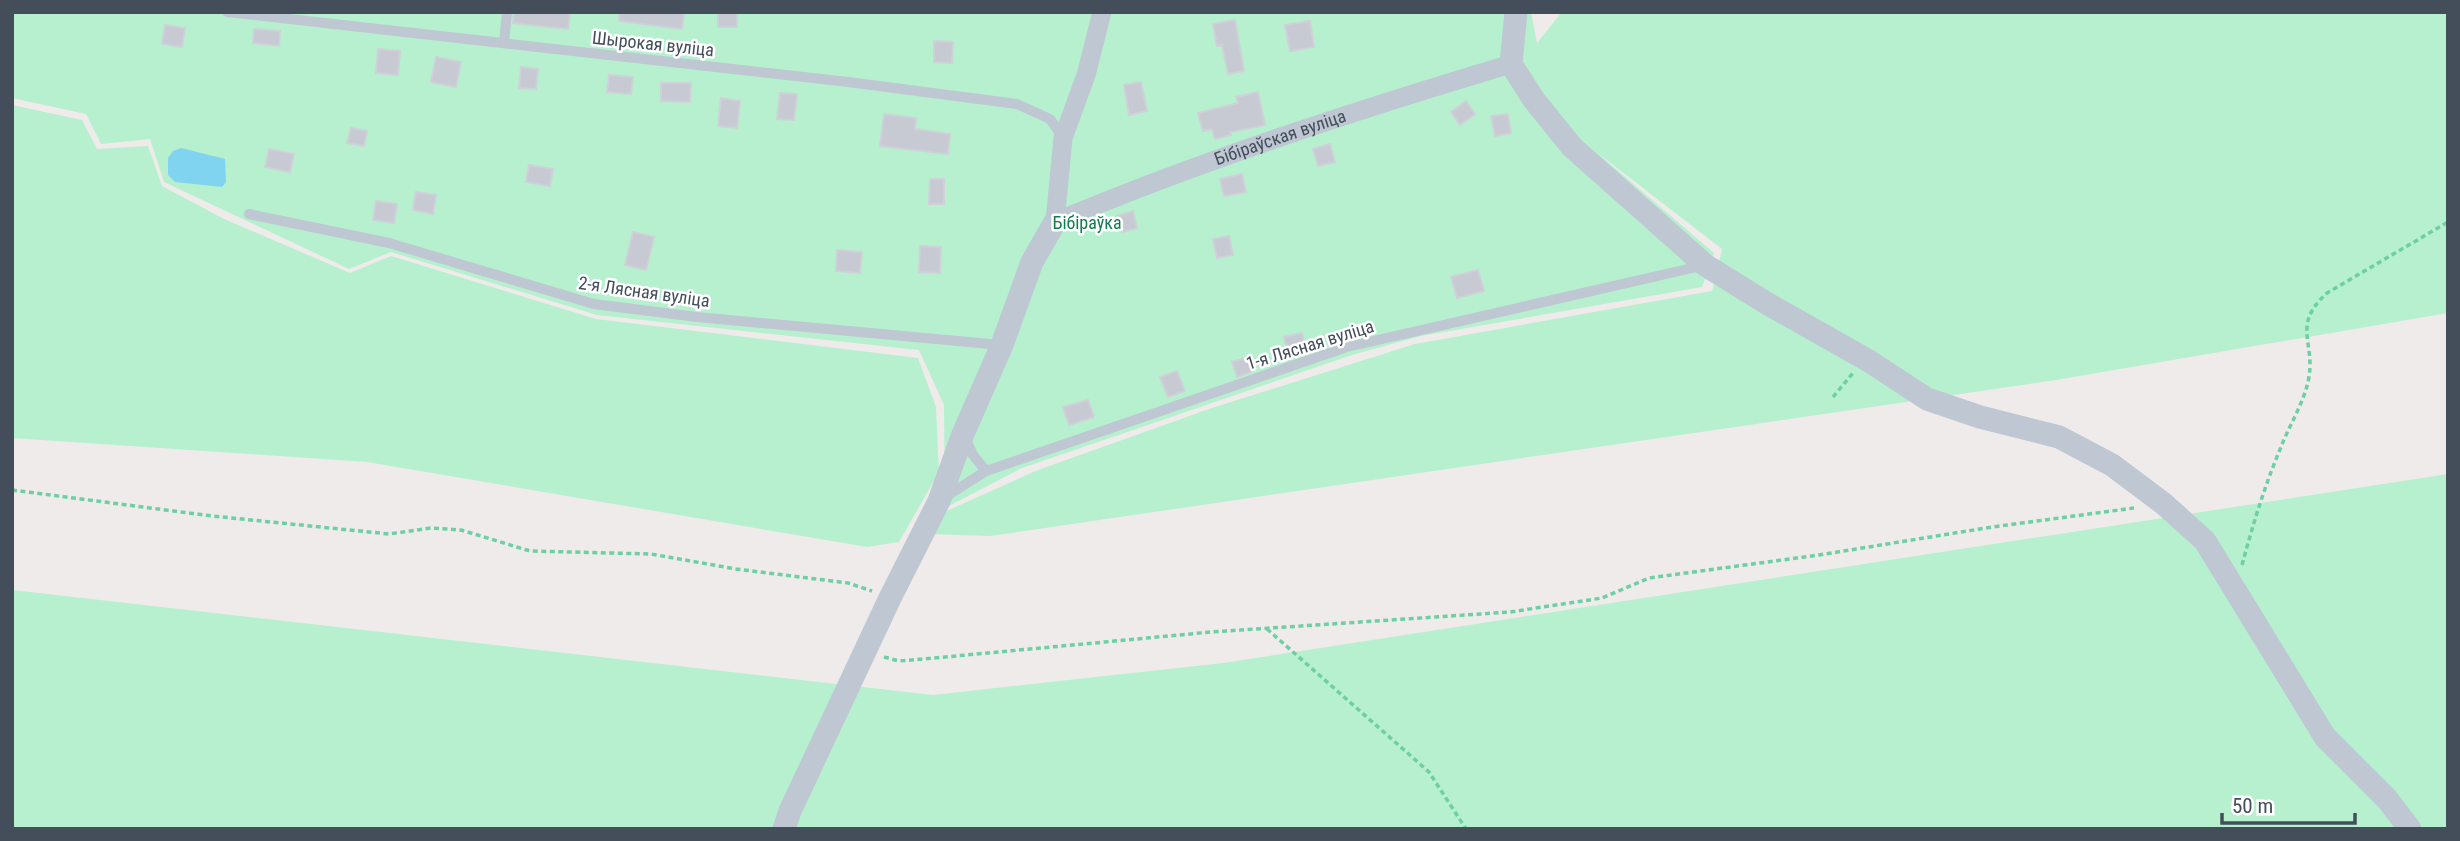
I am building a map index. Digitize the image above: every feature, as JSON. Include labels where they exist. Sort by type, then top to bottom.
[{"type":"street","points":[[785,829],[790,811],[890,598],[939,501],[963,434],[1002,345],[1032,262],[1055,222],[1063,138],[1086,75],[1102,12]]},
{"type":"street","points":[[1516,12],[1511,64],[1535,100],[1572,147],[1705,265],[1927,399],[1980,417],[2059,437],[2112,465],[2164,504],[2205,541],[2325,737],[2387,799],[2410,829]]},
{"type":"street","name":"Бібіраўская вуліца","points":[[1055,222],[1150,183],[1381,104],[1511,64]]},
{"type":"lane","name":"Шырокая вуліца","points":[[227,12],[848,82],[1017,104],[1050,119],[1063,138]]},
{"type":"lane","points":[[504,43],[507,12]]},
{"type":"lane","name":"2-я Лясная вуліца","points":[[249,214],[389,243],[594,304],[697,317],[1002,345]]},
{"type":"lane","name":"1-я Лясная вуліца","points":[[939,501],[986,471],[1347,347],[1705,265]]},
{"type":"lane","points":[[963,434],[973,455],[986,471]]},
{"type":"path","points":[[2236,594],[2254,520],[2281,446],[2308,384],[2311,359],[2305,328],[2312,306],[2327,293],[2448,222]]},
{"type":"path","points":[[1833,397],[1858,367],[1869,362]]},
{"type":"path","points":[[12,490],[212,516],[389,534],[431,528],[461,530],[530,551],[652,554],[736,569],[848,583],[890,598]]},
{"type":"path","points":[[865,652],[899,661],[1267,629],[1510,612],[1602,598],[1649,578],[2164,504]]},
{"type":"path","points":[[1267,629],[1429,772],[1466,829]]},
{"type":"green space","name":"Бібіраўка","points":[[12,12],[1531,12],[1537,43],[1562,12],[2448,12],[2448,313],[2056,380],[990,536],[929,534],[942,513],[1038,470],[1209,409],[1415,344],[1712,291],[1722,249],[1595,151],[1714,253],[1702,287],[1421,336],[1352,355],[1022,468],[945,508],[944,405],[919,350],[597,315],[391,252],[349,269],[164,182],[150,139],[101,144],[86,114],[12,98]]},
{"type":"green space","points":[[12,105],[82,120],[97,149],[148,146],[162,186],[224,219],[350,273],[391,256],[596,319],[918,358],[936,407],[939,472],[899,542],[867,547],[367,462],[12,438]]},
{"type":"green space","points":[[2448,474],[2448,829],[12,829],[12,590],[933,695],[1223,663]]},
{"type":"water","points":[[181,148],[225,159],[226,182],[222,187],[175,182],[168,175],[168,158],[173,151]]},
{"type":"building","points":[[514,12],[570,12],[568,29],[513,23]]},
{"type":"building","points":[[620,12],[684,12],[682,29],[619,21]]},
{"type":"building","points":[[718,12],[737,12],[737,27],[718,27]]},
{"type":"building","points":[[1235,20],[1244,71],[1228,74],[1222,45],[1217,46],[1213,24]]},
{"type":"building","points":[[1310,21],[1314,47],[1290,51],[1285,25]]},
{"type":"building","points":[[165,25],[185,28],[182,47],[162,44]]},
{"type":"building","points":[[254,29],[280,31],[279,46],[253,43]]},
{"type":"building","points":[[934,41],[953,42],[952,63],[934,62]]},
{"type":"building","points":[[378,49],[400,51],[398,75],[376,73]]},
{"type":"building","points":[[436,57],[461,62],[456,87],[431,82]]},
{"type":"building","points":[[521,67],[538,69],[536,89],[519,88]]},
{"type":"building","points":[[609,75],[633,77],[631,94],[607,92]]},
{"type":"building","points":[[1141,82],[1147,111],[1129,115],[1124,85]]},
{"type":"building","points":[[661,83],[691,83],[690,102],[661,101]]},
{"type":"building","points":[[1258,92],[1265,125],[1230,132],[1231,135],[1215,139],[1212,129],[1203,131],[1198,113],[1238,103],[1236,97]]},
{"type":"building","points":[[780,93],[797,94],[794,120],[777,119]]},
{"type":"building","points":[[721,98],[740,101],[737,128],[718,126]]},
{"type":"building","points":[[1466,101],[1475,114],[1460,125],[1451,112]]},
{"type":"building","points":[[884,114],[916,118],[915,129],[950,134],[948,154],[880,146]]},
{"type":"building","points":[[1508,114],[1511,133],[1495,136],[1491,116]]},
{"type":"building","points":[[351,128],[367,131],[364,146],[347,143]]},
{"type":"building","points":[[1330,144],[1335,162],[1318,166],[1313,149]]},
{"type":"building","points":[[269,149],[294,154],[290,172],[265,167]]},
{"type":"building","points":[[529,165],[553,169],[550,186],[526,182]]},
{"type":"building","points":[[1242,174],[1246,192],[1224,196],[1220,179]]},
{"type":"building","points":[[930,179],[944,179],[944,204],[929,204]]},
{"type":"building","points":[[416,192],[436,195],[433,214],[413,210]]},
{"type":"building","points":[[376,201],[397,204],[394,223],[373,220]]},
{"type":"building","points":[[1133,211],[1137,228],[1122,232],[1117,216]]},
{"type":"building","points":[[633,232],[654,237],[646,270],[625,265]]},
{"type":"building","points":[[1229,236],[1233,255],[1217,258],[1213,239]]},
{"type":"building","points":[[920,246],[941,247],[940,273],[919,272]]},
{"type":"building","points":[[837,250],[862,252],[860,273],[836,271]]},
{"type":"building","points":[[1478,270],[1484,291],[1457,298],[1451,277]]},
{"type":"building","points":[[1302,333],[1307,353],[1290,359],[1284,337]]},
{"type":"building","points":[[1249,357],[1253,371],[1237,377],[1232,362]]},
{"type":"building","points":[[1177,371],[1185,391],[1168,397],[1160,377]]},
{"type":"building","points":[[1088,400],[1094,417],[1069,425],[1063,407]]}]
